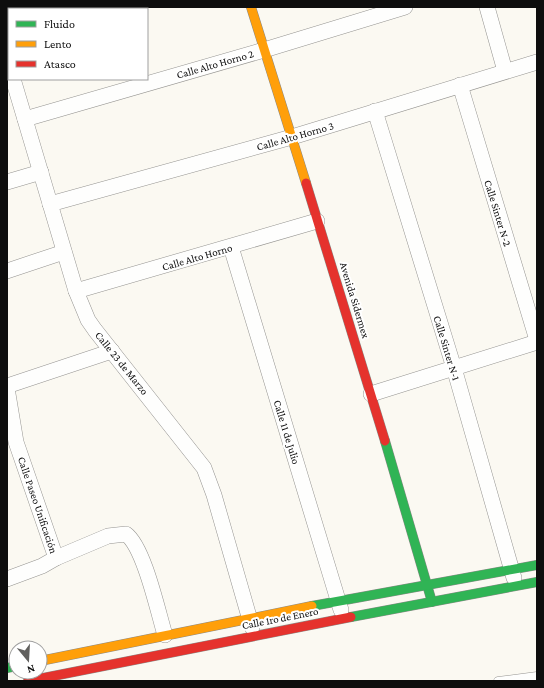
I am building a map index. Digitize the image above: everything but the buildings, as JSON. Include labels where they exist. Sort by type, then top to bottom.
[{"type":"street","name":"Avenida Sidermex","points":[[251,7],[371,394],[432,602]]},
{"type":"street","name":"Calle Alto Horno 2","points":[[25,119],[264,50],[405,7]]},
{"type":"street","points":[[487,7],[505,71]]},
{"type":"street","name":"Calle Alto Horno 3","points":[[50,204],[292,137],[537,62]]},
{"type":"street","name":"Calle 23 de Marzo","points":[[12,80],[76,291],[88,320],[204,468],[214,495],[254,634]]},
{"type":"street","name":"Calle Sinter N-2","points":[[460,86],[537,341]]},
{"type":"street","name":"Calle Sinter N-1","points":[[375,112],[454,368],[516,586]]},
{"type":"street","points":[[7,182],[41,172]]},
{"type":"street","name":"Calle Alto Horno","points":[[76,291],[318,221]]},
{"type":"street","name":"Calle 11 de Julio","points":[[231,247],[343,618]]},
{"type":"street","points":[[7,271],[64,252]]},
{"type":"street","points":[[371,394],[537,341]]},
{"type":"street","points":[[7,387],[112,351]]},
{"type":"street","name":"Calle Paseo Unificación","points":[[7,387],[11,443],[56,558],[108,536],[126,534],[132,537],[136,543],[144,564],[165,635]]},
{"type":"street","points":[[7,579],[42,566],[56,558]]},
{"type":"street","name":"Calle 1ro de Enero","points":[[48,659],[338,601],[537,565]]},
{"type":"street","name":"Calle 1ro de Enero","points":[[28,681],[254,634],[537,582]]},
{"type":"lane","points":[[498,681],[537,676]]},
{"type":"traffic: fast","points":[[385,441],[432,602]]},
{"type":"traffic: fast","points":[[312,606],[537,565]]},
{"type":"traffic: fast","points":[[351,617],[537,582]]},
{"type":"traffic: slow","points":[[251,7],[306,183]]},
{"type":"traffic: slow","points":[[48,659],[312,606]]},
{"type":"traffic: jam","points":[[306,183],[385,441]]},
{"type":"traffic: jam","points":[[28,681],[351,617]]}]
